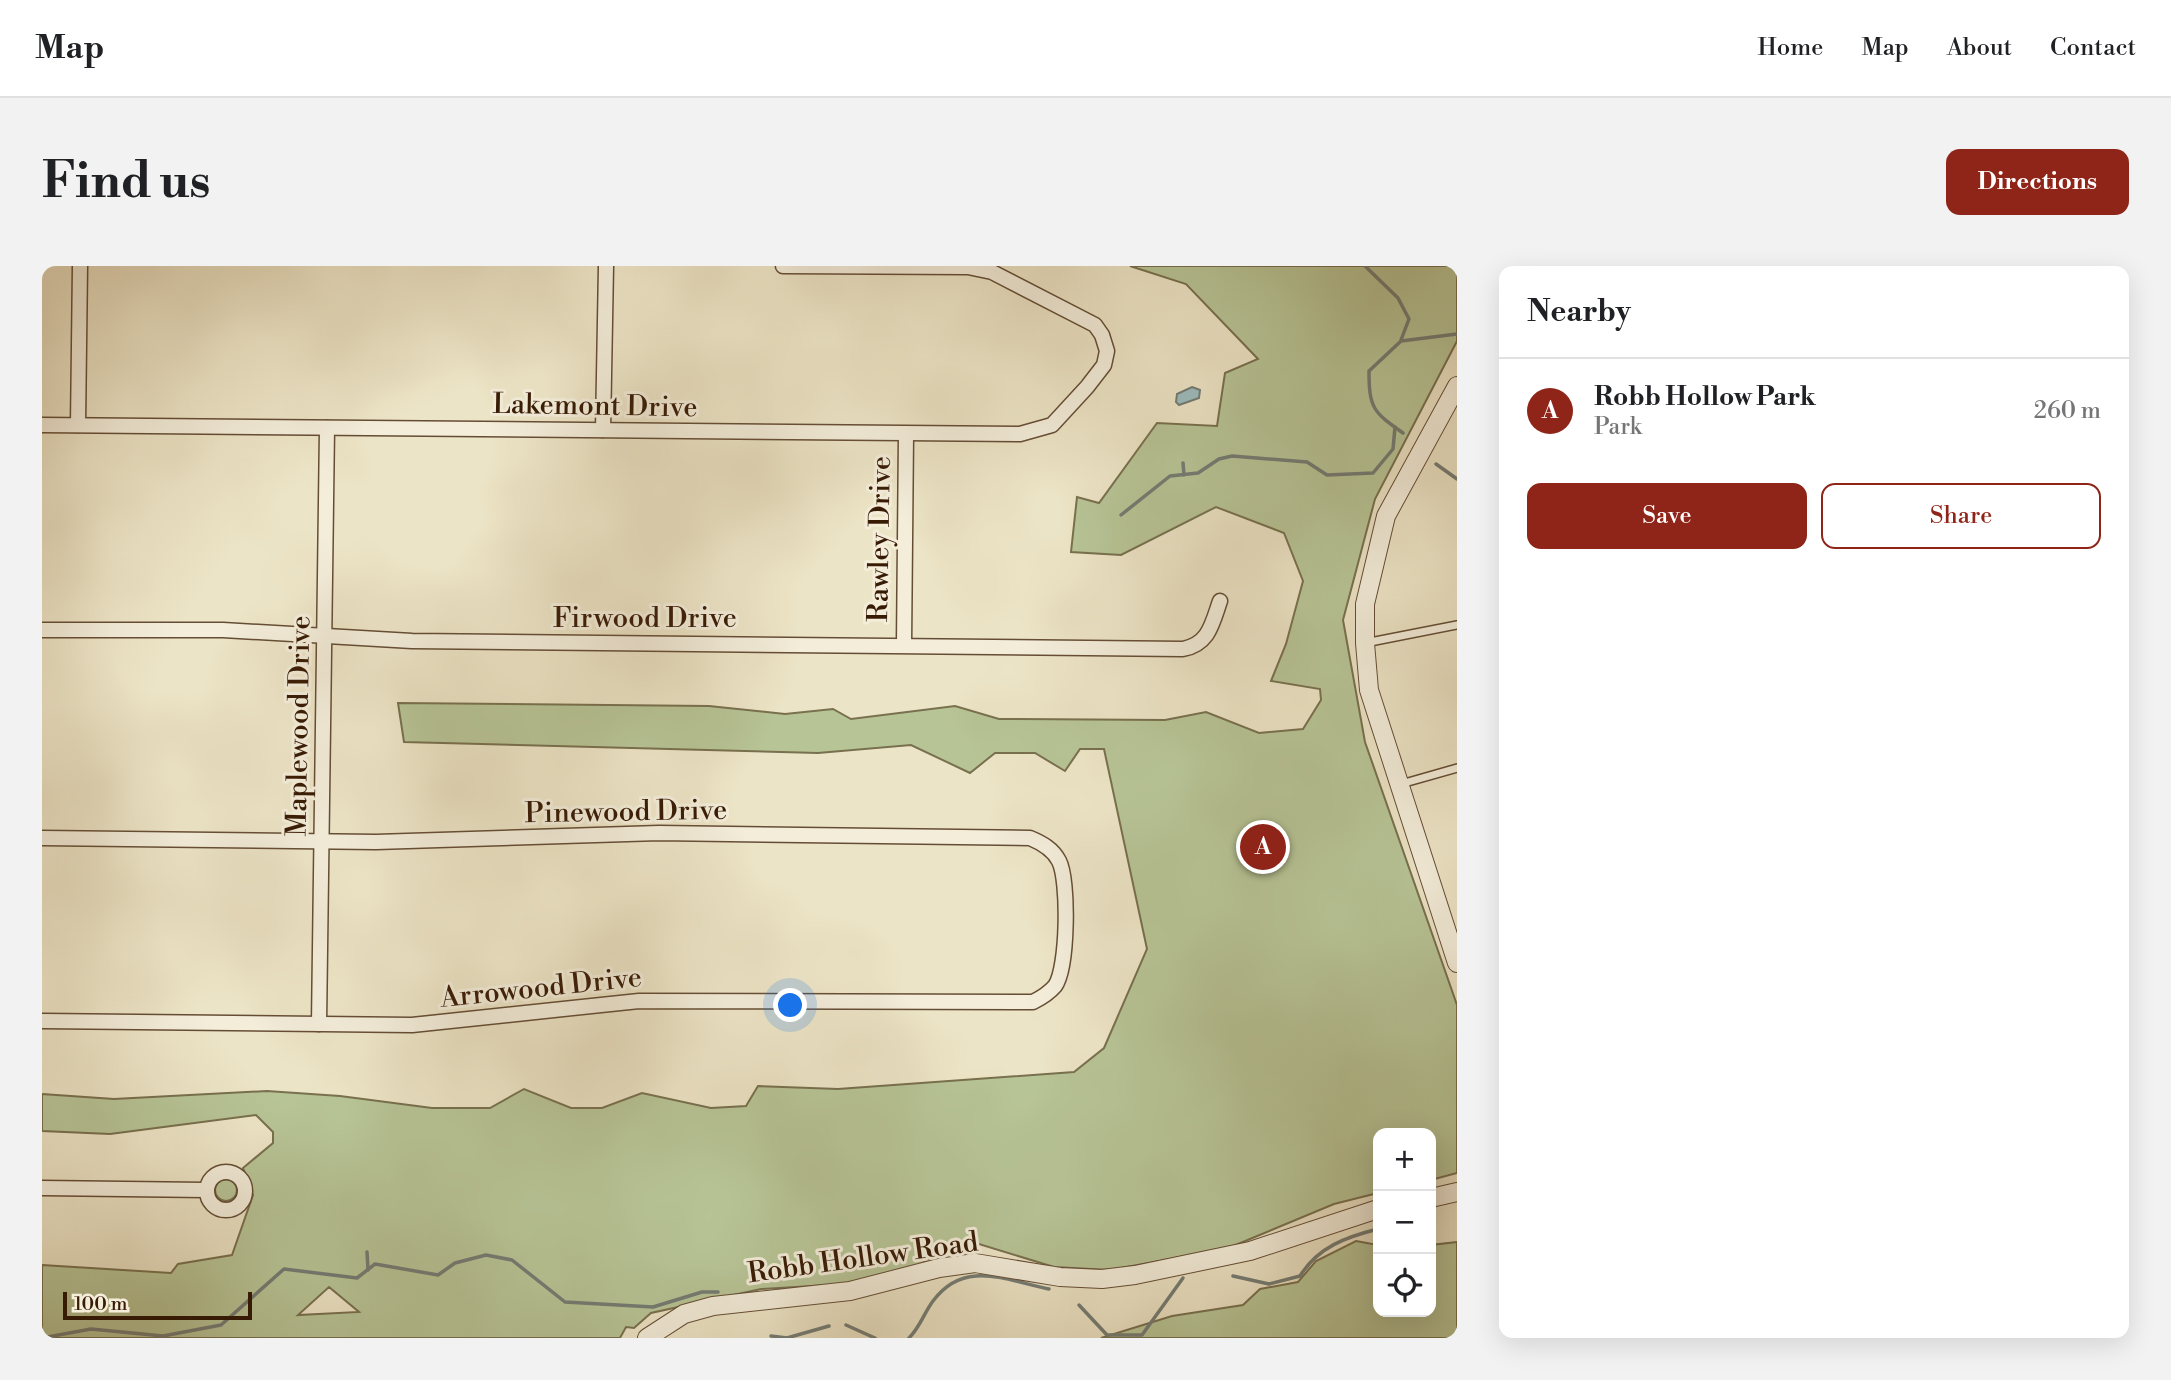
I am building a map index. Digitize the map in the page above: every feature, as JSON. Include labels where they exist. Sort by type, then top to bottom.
[{"type":"street","points":[[78,425],[80,266]]},
{"type":"street","points":[[603,430],[606,266]]},
{"type":"street","name":"Lakemont Drive","points":[[42,425],[1020,434],[1052,425],[1104,365],[1107,351],[1095,325],[980,269],[783,266]]},
{"type":"street","points":[[1456,957],[1369,690],[1364,643],[1365,604],[1386,516],[1457,387]]},
{"type":"street","name":"Maplewood Drive","points":[[319,1024],[327,428]]},
{"type":"street","name":"Rawley Drive","points":[[904,645],[906,435]]},
{"type":"street","name":"Firwood Drive","points":[[42,630],[223,630],[412,641],[1182,649],[1195,646],[1205,639],[1220,601]]},
{"type":"street","name":"Pinewood Drive","points":[[42,838],[456,841],[659,833],[1030,838],[1052,851],[1061,863],[1064,879],[1063,961],[1056,985],[1044,996]]},
{"type":"street","name":"Arrowood Drive","points":[[42,1021],[443,1024],[661,1000],[1016,1003],[1033,1002],[1044,996]]},
{"type":"street","points":[[42,1188],[206,1190]]},
{"type":"street","points":[[1436,1197],[1457,1192]]},
{"type":"street","name":"Robb Hollow Road","points":[[646,1338],[684,1314],[713,1306],[849,1292],[939,1268],[975,1264],[1060,1277],[1102,1279],[1135,1275],[1250,1251],[1373,1211]]},
{"type":"lane","points":[[1364,643],[1457,625]]},
{"type":"lane","points":[[1398,785],[1457,768]]},
{"type":"green space","points":[[1130,266],[1457,266],[1457,341],[1375,499],[1343,620],[1365,742],[1457,1005],[1457,1173],[1436,1179],[1436,1128],[1373,1128],[1373,1194],[1334,1204],[1226,1249],[1110,1270],[1054,1267],[979,1244],[942,1251],[915,1267],[846,1284],[761,1289],[651,1313],[634,1328],[626,1327],[620,1338],[42,1338],[42,1265],[171,1273],[178,1264],[232,1255],[253,1195],[243,1168],[273,1143],[273,1132],[256,1115],[110,1134],[42,1131],[42,1094],[114,1099],[267,1091],[340,1096],[432,1108],[490,1108],[524,1089],[571,1108],[602,1108],[642,1093],[711,1108],[746,1106],[758,1086],[838,1089],[1074,1072],[1104,1048],[1147,949],[1104,749],[1080,749],[1065,771],[1035,753],[995,753],[970,773],[911,745],[818,753],[404,742],[398,703],[709,706],[785,714],[833,709],[851,719],[955,706],[999,719],[1165,720],[1206,712],[1259,733],[1303,729],[1321,700],[1320,689],[1271,681],[1286,644],[1303,581],[1284,533],[1216,507],[1121,555],[1071,552],[1077,497],[1099,503],[1157,423],[1217,426],[1225,373],[1258,359],[1186,284]],"holes":[[[329,1287],[359,1312],[298,1315]]]},
{"type":"green space","points":[[222,1179],[230,1179],[237,1186],[237,1194],[230,1201],[222,1201],[215,1194],[215,1186]]},
{"type":"green space","points":[[1356,1241],[1373,1244],[1373,1317],[1436,1317],[1436,1244],[1457,1242],[1457,1338],[1101,1338],[1172,1316],[1243,1305],[1260,1289],[1298,1282],[1316,1261]]},
{"type":"water","points":[[1192,387],[1200,390],[1199,398],[1179,405],[1176,402],[1177,394]]},
{"type":"waterway","points":[[1365,266],[1398,298],[1409,319],[1401,340]]},
{"type":"waterway","points":[[1403,433],[1385,420],[1375,408],[1370,393],[1369,371],[1401,341],[1457,334]]},
{"type":"waterway","points":[[1121,515],[1170,476],[1198,473],[1219,459],[1232,456],[1307,462],[1327,475],[1373,473],[1393,449],[1395,427]]},
{"type":"waterway","points":[[1183,463],[1184,475]]},
{"type":"waterway","points":[[1436,464],[1457,479]]},
{"type":"waterway","points":[[1233,1276],[1269,1284],[1300,1276],[1324,1250],[1373,1231]]},
{"type":"waterway","points":[[367,1252],[368,1270]]},
{"type":"waterway","points":[[42,1338],[91,1329],[163,1336],[221,1325],[284,1269],[357,1278],[375,1264],[438,1275],[455,1263],[486,1255],[512,1260],[565,1302],[653,1307],[702,1292],[718,1292]]},
{"type":"waterway","points":[[909,1338],[933,1301],[945,1288],[958,1280],[986,1276],[1049,1289]]},
{"type":"waterway","points":[[1079,1305],[1107,1335],[1142,1335],[1183,1278]]},
{"type":"waterway","points":[[846,1325],[875,1338]]},
{"type":"waterway","points":[[771,1336],[787,1338],[829,1326]]},
{"type":"place","name":"Robb Hollow Park","points":[[1263,847]]}]
